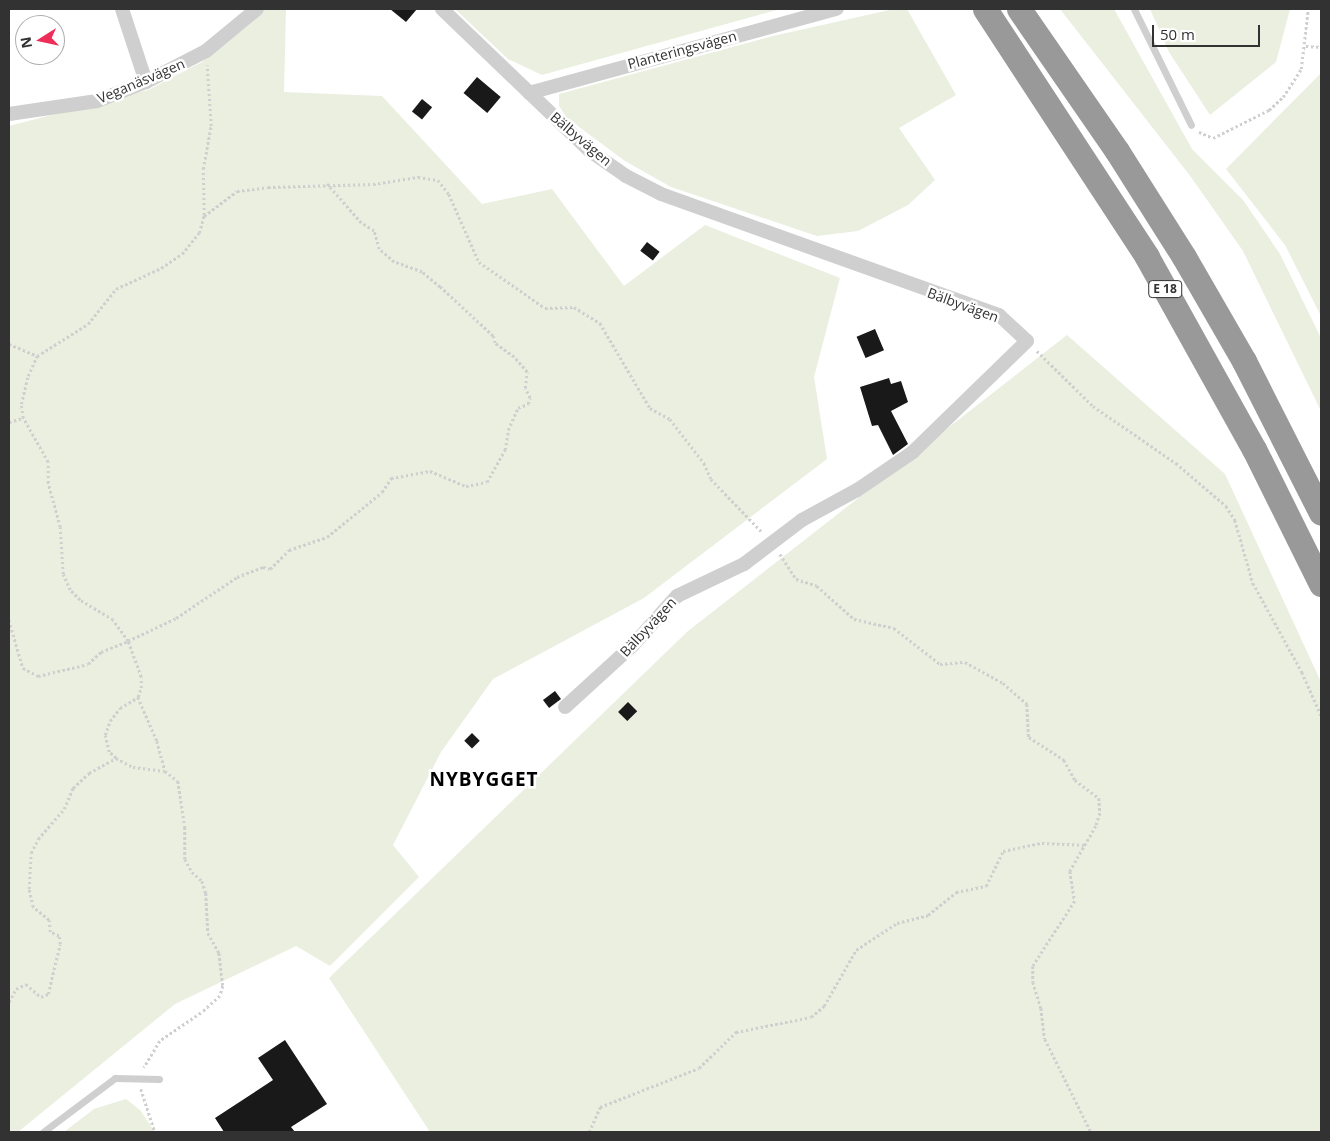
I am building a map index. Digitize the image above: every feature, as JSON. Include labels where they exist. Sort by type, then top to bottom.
[{"type":"highway","name":"E 18","points":[[985,9],[1148,258],[1254,449],[1321,584]]},
{"type":"highway","name":"E 18","points":[[1019,9],[1117,151],[1184,257],[1244,360],[1321,513]]},
{"type":"street","points":[[122,9],[146,82]]},
{"type":"street","name":"Veganäsvägen","points":[[9,114],[64,109],[97,101],[146,82],[206,51],[256,9]]},
{"type":"street","name":"Bälbyvägen","points":[[442,9],[590,151],[647,188],[999,316],[1028,341],[913,452],[857,490],[802,520],[744,564],[677,596],[633,645],[565,707]]},
{"type":"street","name":"Planteringsvägen","points":[[528,93],[836,9]]},
{"type":"lane","points":[[1134,9],[1191,126]]},
{"type":"lane","points":[[43,1132],[115,1078],[159,1079]]},
{"type":"path","points":[[1191,126],[1213,138],[1269,110],[1294,83],[1306,46],[1308,9]]},
{"type":"path","points":[[1306,46],[1321,47]]},
{"type":"path","points":[[165,771],[158,742],[138,697],[141,677],[128,641],[113,620],[80,600],[70,590],[60,558],[60,527],[48,483],[48,462],[23,418],[22,404],[37,356],[88,324],[116,289],[161,268],[182,254],[198,233],[204,216],[203,169],[211,126],[206,51]]},
{"type":"path","points":[[204,216],[237,191],[327,184],[373,184],[418,177],[438,180],[449,194],[479,262],[545,308],[574,307],[600,323],[650,408],[670,420],[704,463],[711,479],[773,542],[796,579],[817,586],[845,613],[861,621],[894,628],[940,664],[965,662],[1004,683],[1027,704],[1029,737],[1064,760],[1075,780],[1099,798],[1100,813],[1087,845],[1070,871],[1075,901],[1033,966],[1033,982],[1042,1008],[1045,1040],[1091,1132]]},
{"type":"path","points":[[9,620],[23,668],[38,676],[88,664],[101,652],[176,618],[236,578],[263,567],[270,568],[289,550],[327,537],[382,492],[391,478],[430,471],[466,486],[487,482],[505,450],[508,430],[518,408],[528,404],[530,398],[525,388],[527,372],[514,357],[495,343],[489,332],[440,286],[422,272],[394,262],[379,248],[374,231],[361,223],[327,184]]},
{"type":"path","points":[[1028,341],[1092,406],[1176,463],[1226,506],[1235,520],[1253,582],[1302,672],[1321,715]]},
{"type":"path","points":[[9,344],[37,356]]},
{"type":"path","points":[[9,422],[23,418]]},
{"type":"path","points":[[138,697],[120,708],[110,721],[106,735],[109,752],[116,758],[133,766],[165,771],[178,781],[185,827],[186,859],[192,872],[202,881],[206,893],[208,933],[219,953],[223,986],[220,996],[201,1013],[160,1041],[138,1079],[155,1132]]},
{"type":"path","points":[[9,1002],[16,989],[26,984],[41,997],[48,994],[60,944],[59,936],[50,932],[49,920],[33,907],[29,889],[31,853],[38,839],[64,808],[73,788],[89,773],[116,758]]},
{"type":"path","points":[[589,1132],[600,1107],[699,1068],[736,1032],[811,1017],[824,1006],[856,950],[897,923],[928,915],[956,892],[986,886],[1003,851],[1042,843],[1087,845]]},
{"type":"shaded area","points":[[263,9],[286,9],[284,92],[382,96],[482,204],[552,189],[624,286],[705,225],[840,278],[814,377],[827,459],[644,598],[493,679],[441,752],[393,845],[419,877],[330,966],[296,946],[175,1004],[18,1132],[9,1132],[9,126],[148,90],[202,62]]},
{"type":"shaded area","points":[[455,9],[780,9],[542,75],[508,59]]},
{"type":"shaded area","points":[[894,9],[907,9],[956,95],[899,128],[935,180],[908,205],[858,231],[817,236],[671,187],[625,161],[567,118],[559,106],[559,94],[773,36]]},
{"type":"shaded area","points":[[1060,9],[1114,9],[1192,149],[1243,200],[1280,254],[1321,338],[1321,411],[1243,251],[1191,177]]},
{"type":"shaded area","points":[[1150,9],[1290,9],[1276,62],[1210,115],[1169,52]]},
{"type":"shaded area","points":[[1321,73],[1321,316],[1285,245],[1226,169]]},
{"type":"shaded area","points":[[1067,335],[1225,474],[1321,682],[1321,1132],[430,1132],[329,978],[688,631]]},
{"type":"shaded area","points":[[126,1099],[140,1110],[155,1132],[64,1132],[94,1109]]},
{"type":"building","points":[[390,9],[417,9],[406,22]]},
{"type":"building","points":[[477,77],[501,97],[487,113],[464,93]]},
{"type":"building","points":[[422,99],[432,107],[422,120],[412,111]]},
{"type":"building","points":[[647,242],[660,252],[653,261],[640,251]]},
{"type":"building","points":[[875,329],[884,350],[866,358],[857,337]]},
{"type":"building","points":[[889,378],[891,384],[901,381],[908,402],[891,411],[908,444],[893,455],[878,425],[872,426],[860,387]]},
{"type":"building","points":[[555,691],[561,699],[549,708],[543,700]]},
{"type":"building","points":[[628,702],[637,711],[627,721],[618,712]]},
{"type":"building","points":[[472,733],[480,741],[472,749],[464,741]]},
{"type":"building","points":[[285,1040],[327,1104],[291,1127],[295,1132],[224,1132],[215,1118],[273,1080],[258,1058]]},
{"type":"district","name":"NYBYGGET","points":[[484,780]]}]
